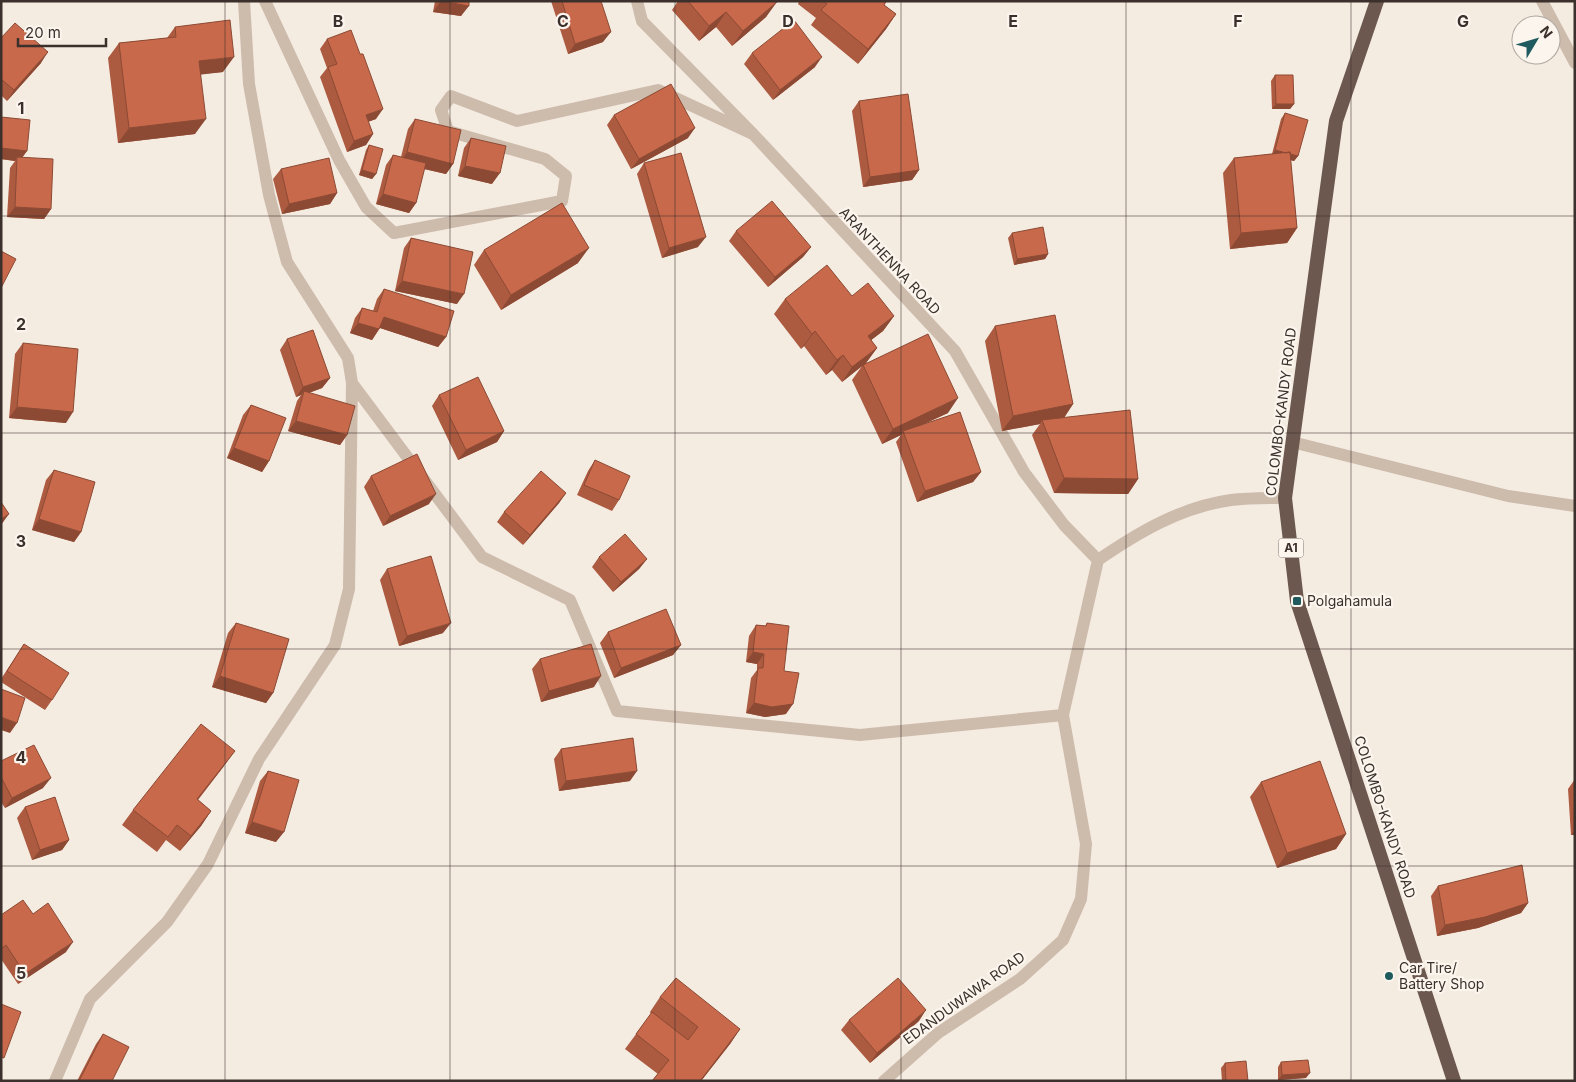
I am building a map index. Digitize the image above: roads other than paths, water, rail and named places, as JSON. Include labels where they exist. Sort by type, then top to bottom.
[{"type":"highway","name":"COLOMBO-KANDY ROAD","points":[[1377,1],[1336,121],[1285,498],[1298,601],[1454,1081]]},
{"type":"street","points":[[55,1081],[90,998],[167,922],[208,864],[259,759],[335,645],[349,589],[352,384],[348,358],[287,262],[269,196],[249,84],[244,1]]},
{"type":"street","points":[[266,1],[339,160],[366,207],[394,234],[562,201],[566,176],[545,159],[448,131],[441,110],[450,96],[516,121],[658,90],[753,134]]},
{"type":"street","name":"ARANTHENNA ROAD","points":[[637,1],[642,21],[753,134],[955,352],[1024,472],[1064,525],[1098,560]]},
{"type":"street","points":[[1542,1],[1575,63]]},
{"type":"street","points":[[352,384],[482,557],[570,600],[617,711],[860,735],[1062,715]]},
{"type":"street","points":[[1292,442],[1508,496],[1575,506]]},
{"type":"street","points":[[1098,560],[1138,533],[1188,510],[1231,500],[1285,498]]},
{"type":"street","name":"EDANDUWAWA ROAD","points":[[884,1081],[938,1033],[1020,979],[1063,940],[1081,899],[1086,844],[1062,715],[1098,560]]},
{"type":"place","name":"Polgahamula","points":[[1297,601]]},
{"type":"place","name":"Car Tire/ Battery Shop","points":[[1389,976]]}]
